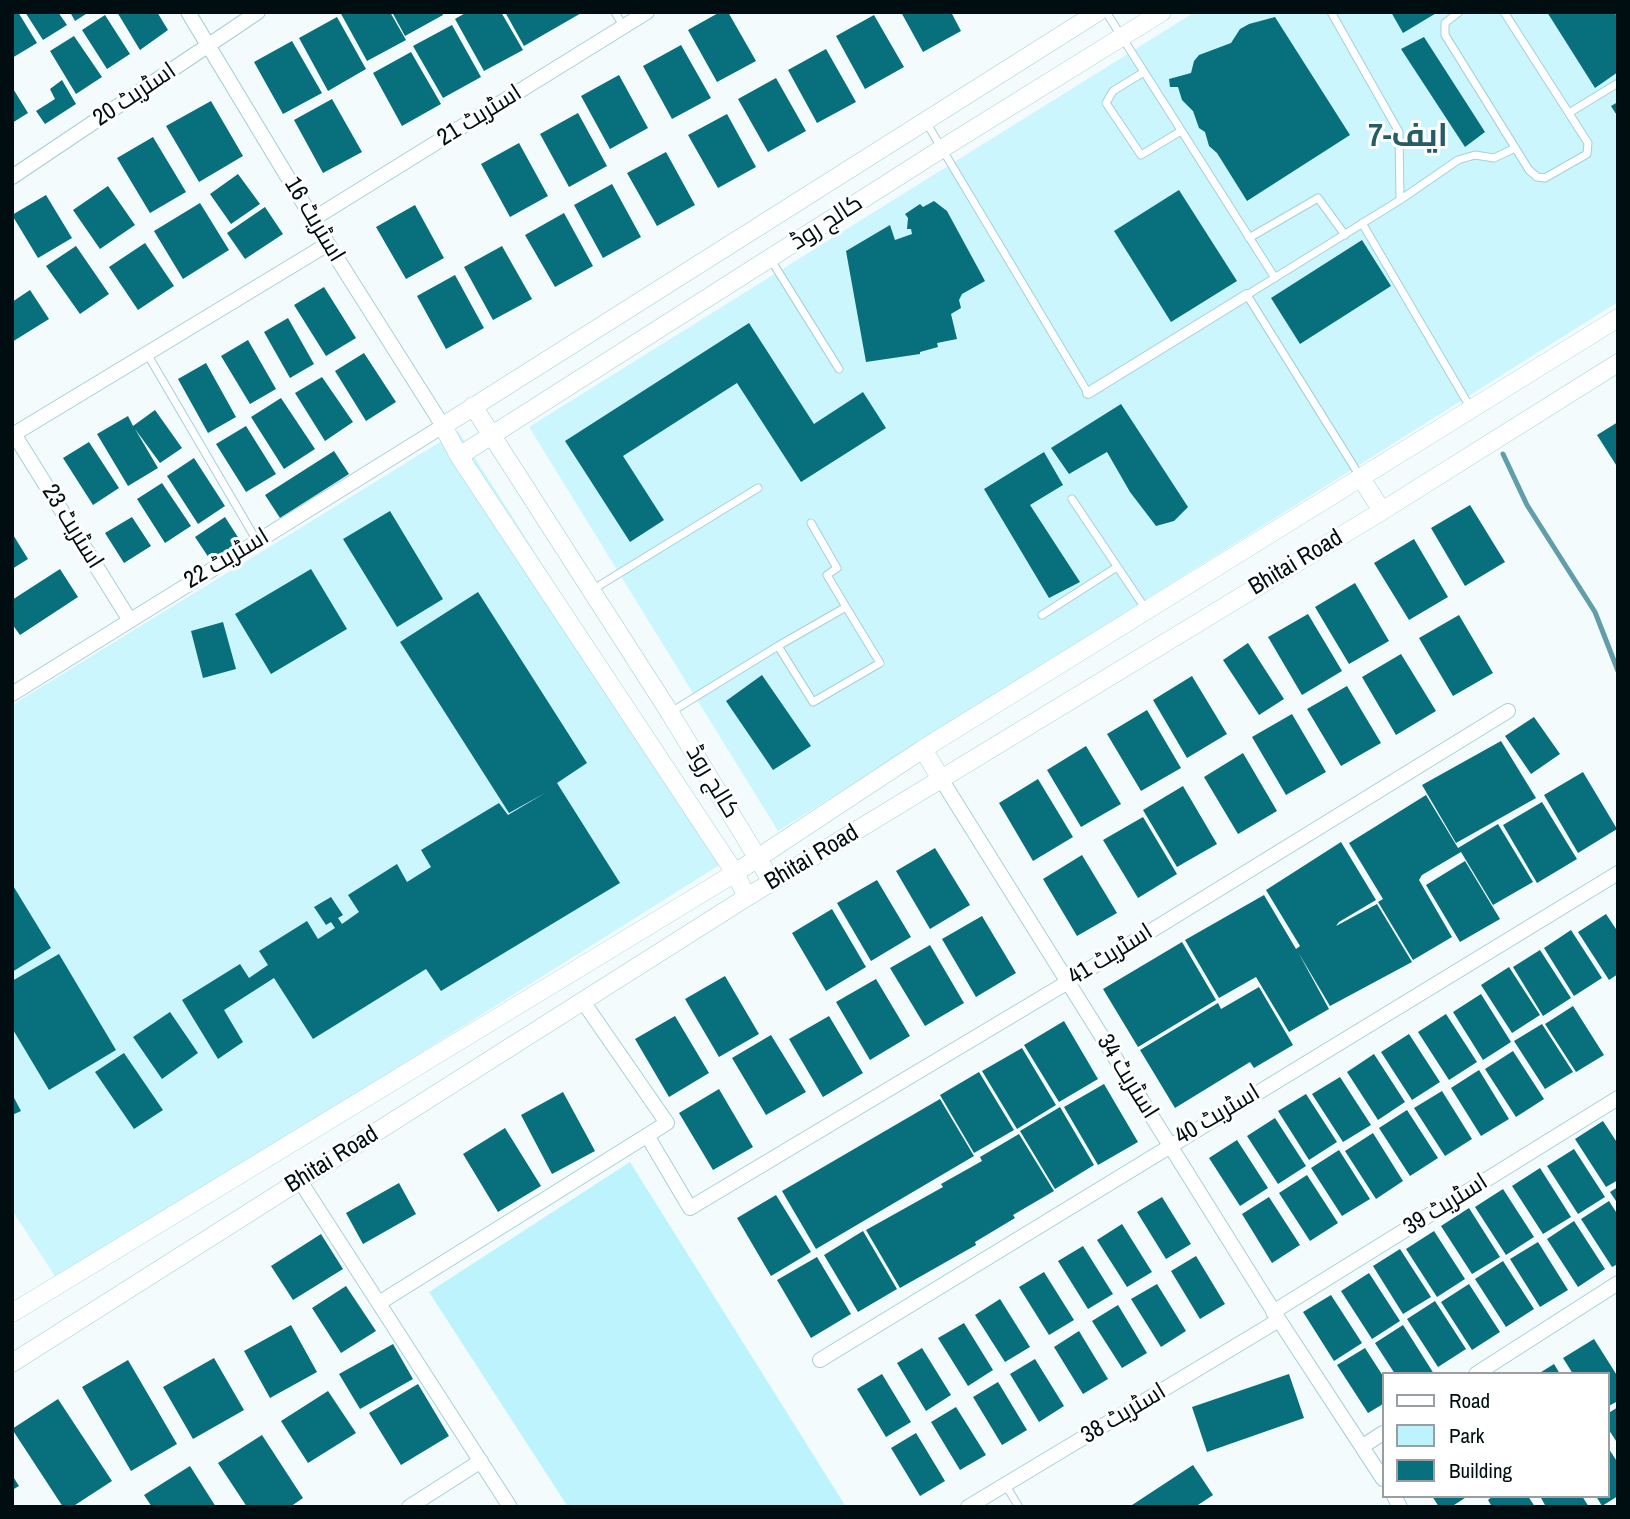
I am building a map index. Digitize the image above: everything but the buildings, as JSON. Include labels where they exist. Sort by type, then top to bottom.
[{"type":"street","name":"اسٹریٹ 16","points":[[188,12],[328,244],[443,426]]},
{"type":"street","name":"اسٹریٹ 20","points":[[12,177],[258,12]]},
{"type":"street","name":"اسٹریٹ 21","points":[[313,219],[646,12]]},
{"type":"street","name":"کالج روڈ","points":[[747,897],[735,873],[460,456],[443,426],[1098,12]]},
{"type":"street","name":"کالج روڈ","points":[[460,456],[943,148],[1162,12]]},
{"type":"street","points":[[146,352],[328,244]]},
{"type":"street","points":[[1088,393],[1247,295]]},
{"type":"street","name":"Bhitai Road","points":[[12,1313],[735,873],[923,749],[1618,318]]},
{"type":"street","name":"اسٹریٹ 23","points":[[129,620],[14,434],[146,352]]},
{"type":"street","name":"Bhitai Road","points":[[12,1363],[584,1003],[772,881],[1382,511],[1618,363]]},
{"type":"street","name":"کالج روڈ","points":[[472,406],[670,713],[772,881]]},
{"type":"street","name":"اسٹریٹ 22","points":[[12,694],[443,426]]},
{"type":"street","points":[[1361,478],[1382,511]]},
{"type":"street","name":"اسٹریٹ 41","points":[[648,1137],[690,1209],[1068,982],[1508,711]]},
{"type":"street","points":[[923,749],[941,779]]},
{"type":"street","name":"اسٹریٹ 34","points":[[941,779],[1276,1316],[1382,1477]]},
{"type":"street","name":"اسٹریٹ 40","points":[[820,1360],[1618,873]]},
{"type":"street","points":[[379,1303],[667,1124],[584,1003]]},
{"type":"street","name":"اسٹریٹ 39","points":[[1276,1316],[1618,1098]]},
{"type":"street","points":[[300,1181],[510,1507]]},
{"type":"street","points":[[1479,1372],[1618,1283]]},
{"type":"street","name":"اسٹریٹ 38","points":[[968,1507],[1006,1486],[1276,1316]]},
{"type":"street","points":[[1363,1446],[1382,1434]]},
{"type":"street","points":[[409,1507],[481,1461]]},
{"type":"lane","points":[[615,12],[623,27]]},
{"type":"lane","points":[[1106,12],[1275,278]]},
{"type":"lane","points":[[1331,12],[1399,131],[1400,200]]},
{"type":"lane","points":[[1459,12],[1445,23],[1445,35],[1533,175],[1549,177],[1584,157],[1589,150],[1588,143],[1504,12]]},
{"type":"lane","points":[[1144,72],[1113,91],[1106,103],[1141,155],[1181,131]]},
{"type":"lane","points":[[1569,113],[1618,83]]},
{"type":"lane","points":[[926,122],[1088,393]]},
{"type":"lane","points":[[1361,478],[1247,295],[1400,200],[1458,160],[1475,155],[1494,158],[1515,148]]},
{"type":"lane","points":[[1249,238],[1318,198],[1345,234]]},
{"type":"lane","points":[[1362,223],[1472,409]]},
{"type":"lane","points":[[771,259],[839,369]]},
{"type":"lane","points":[[146,352],[257,541]]},
{"type":"lane","points":[[592,590],[758,488]]},
{"type":"lane","points":[[1072,499],[1147,611]]},
{"type":"lane","points":[[778,646],[816,703],[880,663],[827,575],[837,568],[811,523]]},
{"type":"lane","points":[[1042,615],[1117,567]]},
{"type":"lane","points":[[670,713],[846,607]]},
{"type":"lane","points":[[1006,1486],[1019,1507]]},
{"type":"shaded area","points":[[1195,12],[1618,12],[1618,302],[778,831],[529,427]]},
{"type":"shaded area","points":[[458,431],[729,859],[58,1281],[12,1210],[12,705]]},
{"type":"green space","points":[[630,1162],[846,1507],[568,1507],[429,1292]]},
{"type":"waterway","points":[[1503,454],[1527,505],[1595,612],[1618,671]]},
{"type":"district","name":"ایف-7","points":[[1408,137]]}]
